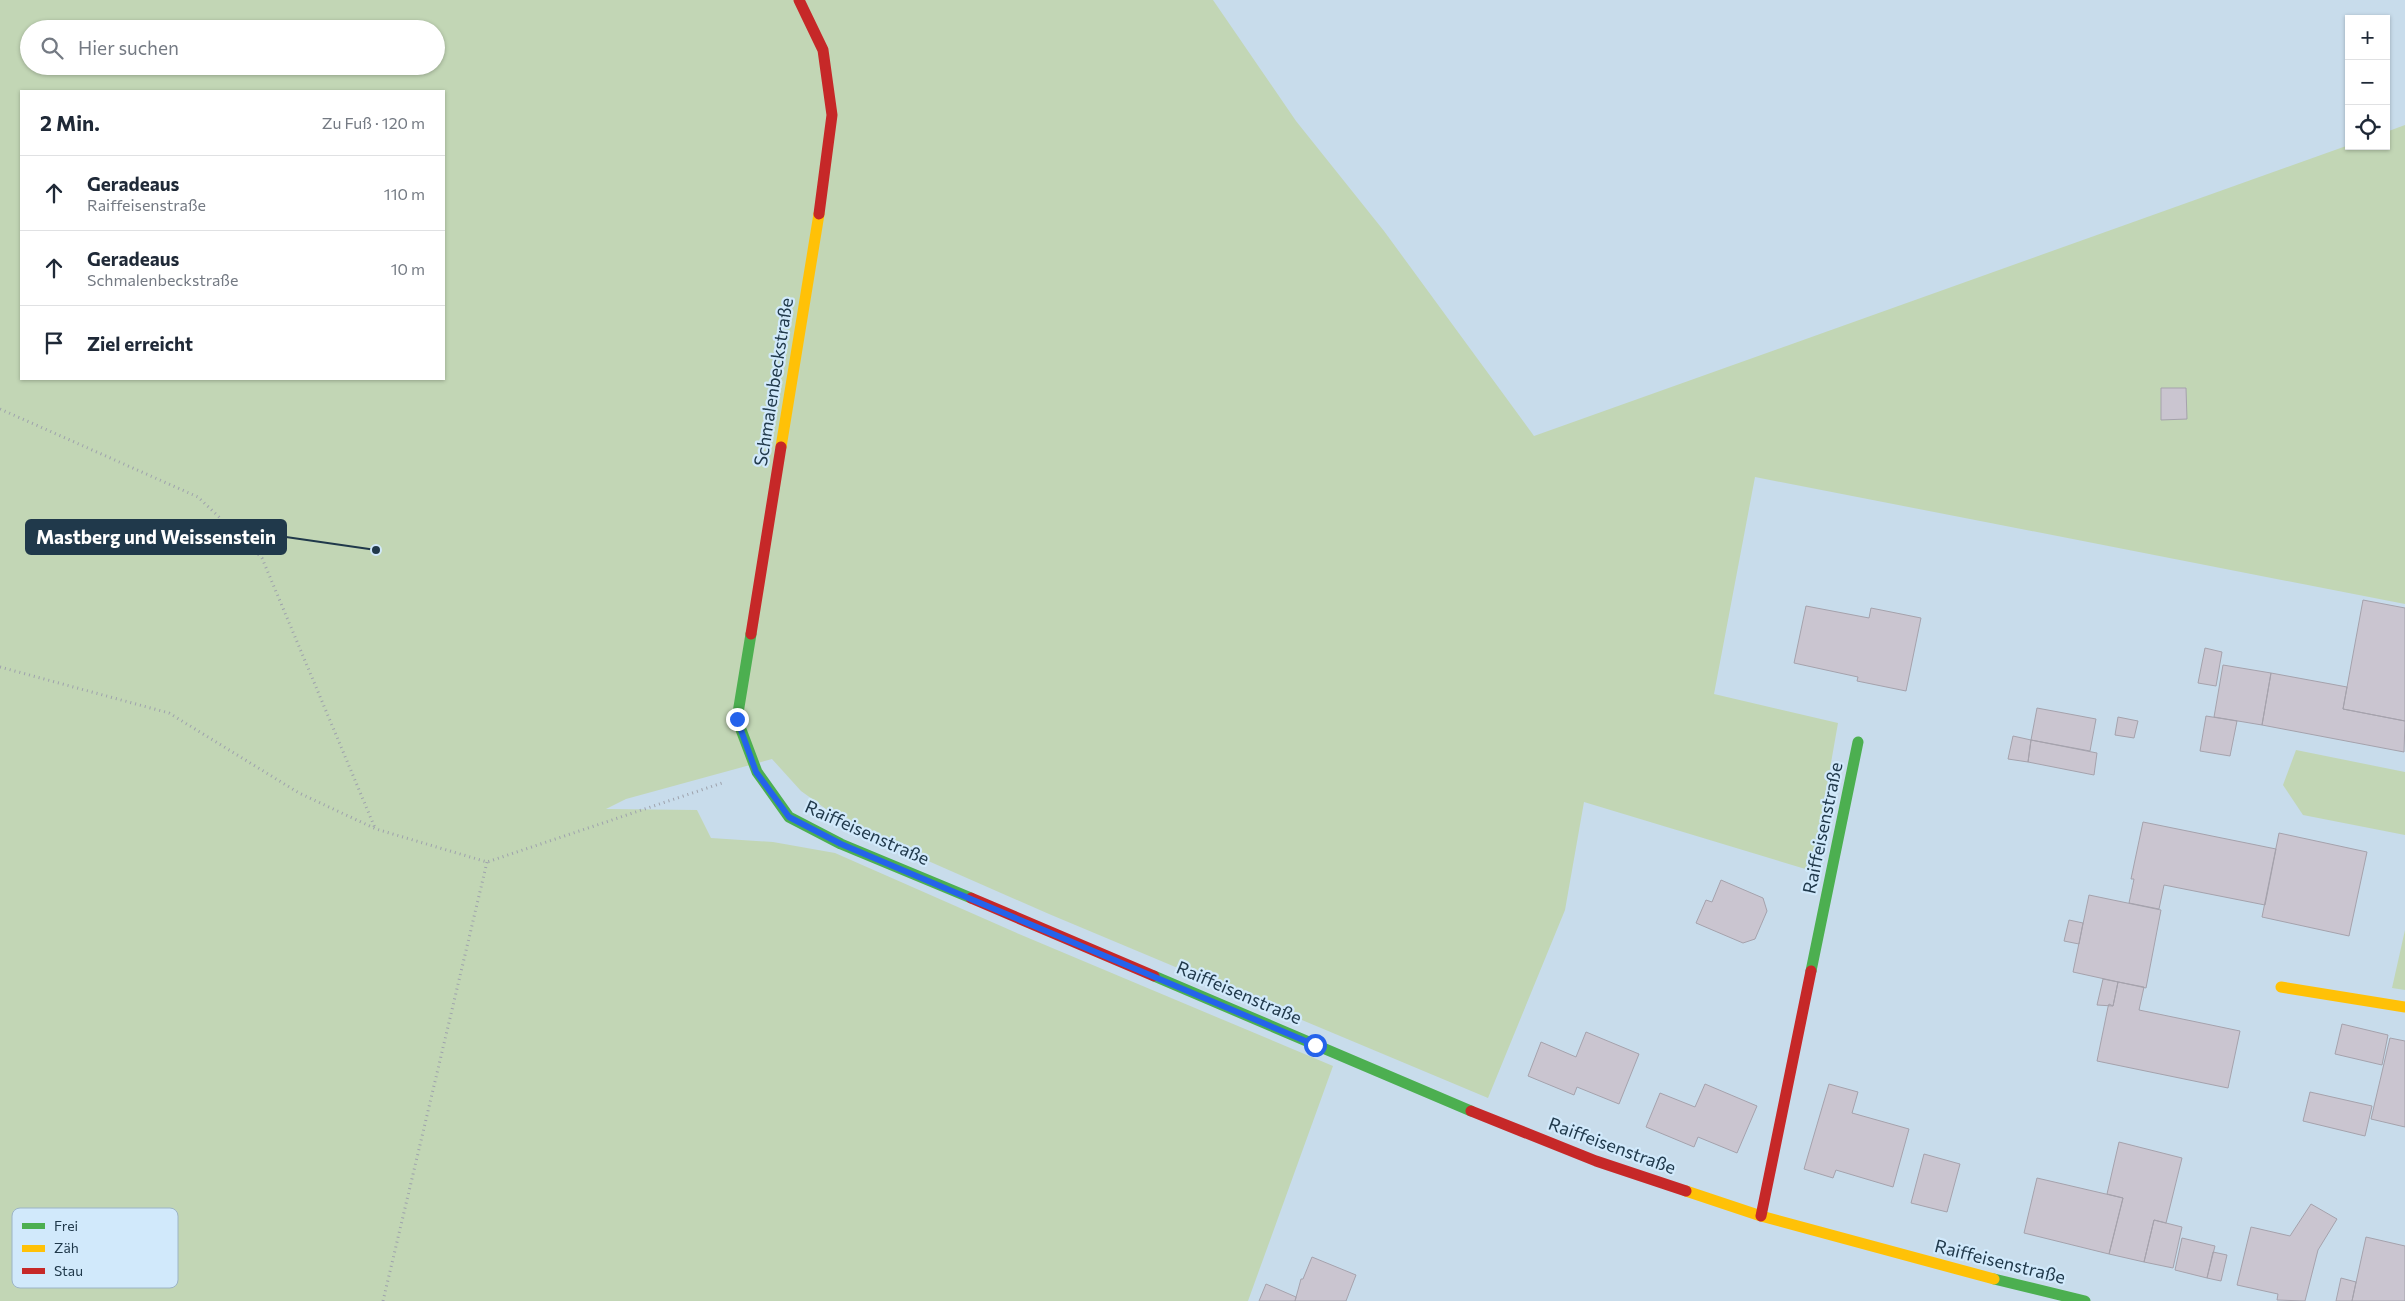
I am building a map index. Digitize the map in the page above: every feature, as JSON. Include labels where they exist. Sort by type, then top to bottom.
[{"type":"street","name":"Schmalenbeckstraße","points":[[756,772],[737,719],[824,185],[832,115],[824,50],[800,0]]},
{"type":"street","name":"Raiffeisenstraße","points":[[1761,1216],[1858,742]]},
{"type":"street","name":"Raiffeisenstraße","points":[[756,772],[789,817],[841,844],[1046,929],[1455,1106],[1596,1161],[1761,1216],[2012,1284],[2085,1301]]},
{"type":"street","points":[[2281,987],[2405,1007]]},
{"type":"path","points":[[0,409],[198,497],[262,558],[376,829]]},
{"type":"path","points":[[0,667],[169,713],[299,793],[376,829],[487,862],[756,772]]},
{"type":"path","points":[[383,1301],[487,862]]},
{"type":"green space","points":[[0,0],[1213,0],[1296,121],[1384,231],[1534,436],[2345,146],[2345,150],[2390,150],[2390,131],[2405,125],[2405,604],[1755,477],[1714,694],[1838,723],[1812,871],[1584,802],[1565,910],[1488,1098],[1049,914],[851,827],[801,791],[772,759],[626,799],[606,809],[697,810],[711,838],[773,842],[835,853],[1019,934],[1333,1066],[1248,1301],[0,1301]]},
{"type":"green space","points":[[2296,750],[2405,772],[2405,835],[2303,815],[2283,785]]},
{"type":"green space","points":[[2405,930],[2405,990],[2392,988]]},
{"type":"building","points":[[2161,388],[2186,388],[2187,419],[2161,420]]},
{"type":"building","points":[[2363,600],[2405,608],[2405,721],[2343,709]]},
{"type":"building","points":[[1806,606],[1869,618],[1871,608],[1921,618],[1906,691],[1857,681],[1858,677],[1794,663]]},
{"type":"building","points":[[2205,648],[2222,652],[2216,686],[2198,683]]},
{"type":"building","points":[[2223,665],[2271,673],[2262,725],[2214,717]]},
{"type":"building","points":[[2271,673],[2347,687],[2343,709],[2405,721],[2404,752],[2262,725]]},
{"type":"building","points":[[2037,708],[2096,719],[2090,751],[2031,740]]},
{"type":"building","points":[[2206,716],[2237,721],[2230,756],[2200,751]]},
{"type":"building","points":[[2118,717],[2138,721],[2134,738],[2115,735]]},
{"type":"building","points":[[2013,736],[2031,740],[2028,762],[2008,759]]},
{"type":"building","points":[[2031,740],[2097,753],[2094,775],[2028,762]]},
{"type":"building","points":[[2143,822],[2276,849],[2265,905],[2164,885],[2159,909],[2129,903],[2134,879],[2131,879]]},
{"type":"building","points":[[2279,833],[2367,852],[2349,936],[2262,917]]},
{"type":"building","points":[[1721,880],[1763,898],[1767,911],[1755,939],[1743,943],[1696,923],[1706,900],[1712,902]]},
{"type":"building","points":[[2089,895],[2161,910],[2146,988],[2073,972]]},
{"type":"building","points":[[2069,920],[2083,923],[2079,944],[2064,941]]},
{"type":"building","points":[[2103,979],[2118,982],[2113,1006],[2097,1005]]},
{"type":"building","points":[[2118,982],[2144,987],[2139,1010],[2240,1031],[2228,1088],[2097,1061],[2108,1007],[2109,1004],[2113,1006]]},
{"type":"building","points":[[2342,1024],[2388,1035],[2382,1065],[2335,1054]]},
{"type":"building","points":[[1586,1032],[1639,1054],[1619,1104],[1577,1087],[1574,1095],[1528,1076],[1541,1042],[1576,1057]]},
{"type":"building","points":[[2390,1038],[2405,1041],[2405,1127],[2371,1119]]},
{"type":"building","points":[[1705,1084],[1757,1106],[1737,1153],[1698,1137],[1694,1147],[1646,1127],[1660,1093],[1695,1107]]},
{"type":"building","points":[[1829,1084],[1858,1092],[1852,1113],[1909,1129],[1893,1187],[1836,1170],[1833,1178],[1804,1169]]},
{"type":"building","points":[[2310,1092],[2372,1106],[2365,1136],[2303,1121]]},
{"type":"building","points":[[2119,1142],[2182,1158],[2166,1223],[2154,1220],[2144,1262],[2109,1254],[2123,1198],[2107,1194]]},
{"type":"building","points":[[1924,1154],[1960,1164],[1947,1212],[1911,1203]]},
{"type":"building","points":[[2037,1178],[2123,1198],[2109,1254],[2024,1233]]},
{"type":"building","points":[[2311,1204],[2337,1219],[2318,1250],[2305,1301],[2277,1300],[2278,1294],[2237,1285],[2251,1227],[2290,1236]]},
{"type":"building","points":[[2154,1220],[2182,1227],[2173,1268],[2144,1262]]},
{"type":"building","points":[[2366,1237],[2405,1246],[2405,1301],[2352,1301]]},
{"type":"building","points":[[2182,1238],[2215,1246],[2207,1278],[2175,1270]]},
{"type":"building","points":[[2213,1252],[2227,1255],[2221,1281],[2207,1278]]},
{"type":"building","points":[[1312,1257],[1356,1275],[1346,1301],[1295,1301],[1301,1279],[1303,1279]]},
{"type":"building","points":[[2341,1278],[2356,1282],[2352,1301],[2336,1301]]},
{"type":"building","points":[[1266,1284],[1296,1297],[1295,1301],[1259,1301]]},
{"type":"traffic: fast","points":[[751,634],[737,719],[757,772],[789,817],[841,844],[971,898]]},
{"type":"traffic: fast","points":[[1811,971],[1858,742]]},
{"type":"traffic: fast","points":[[1154,976],[1471,1111]]},
{"type":"traffic: fast","points":[[1994,1279],[2085,1301]]},
{"type":"traffic: slow","points":[[781,447],[819,214]]},
{"type":"traffic: slow","points":[[2281,987],[2405,1007]]},
{"type":"traffic: slow","points":[[1686,1191],[1761,1216],[1994,1279]]},
{"type":"traffic: jam","points":[[799,0],[823,50],[832,115],[819,214]]},
{"type":"traffic: jam","points":[[751,634],[781,447]]},
{"type":"traffic: jam","points":[[971,898],[1154,976]]},
{"type":"traffic: jam","points":[[1761,1216],[1811,971]]},
{"type":"traffic: jam","points":[[1471,1111],[1596,1161],[1686,1191]]},
{"type":"place","name":"Mastberg und Weissenstein","points":[[376,550]]},
{"type":"route","points":[[737,719],[756,772],[789,817],[841,844],[1046,929],[1315,1045]]}]
